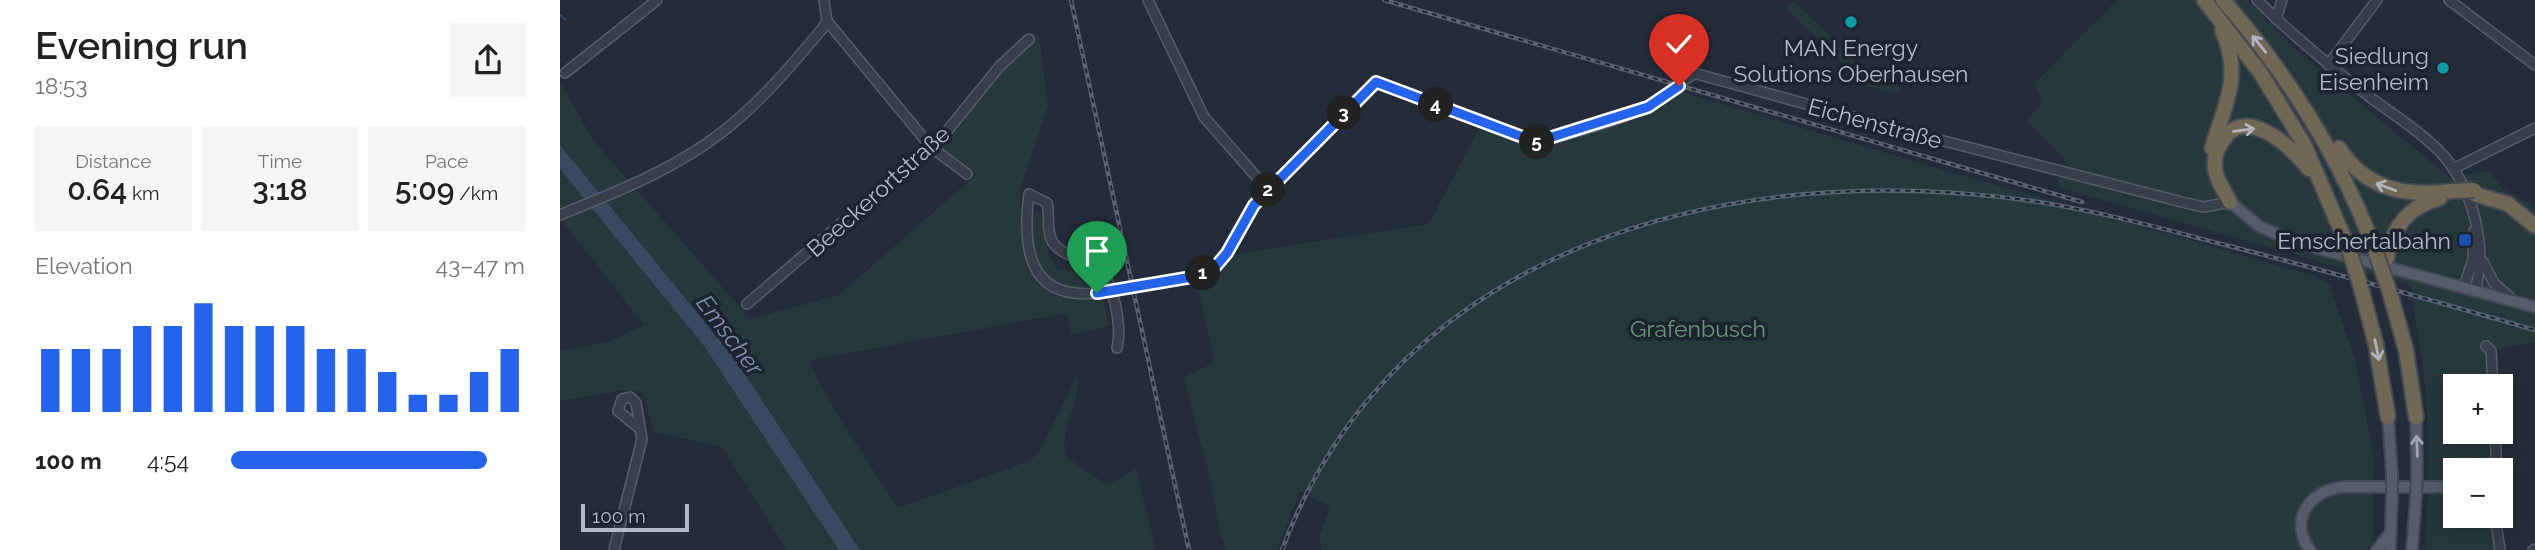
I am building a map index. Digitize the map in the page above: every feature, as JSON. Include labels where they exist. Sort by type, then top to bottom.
[{"type":"highway","points":[[2204,0],[2220,18],[2276,97],[2305,146],[2323,186],[2360,284],[2378,355],[2388,417]]},
{"type":"highway","points":[[2223,0],[2294,90],[2346,179],[2382,257],[2406,350],[2416,417]]},
{"type":"highway","points":[[2220,18],[2230,51],[2233,78],[2211,150],[2210,167],[2216,185],[2230,202]]},
{"type":"highway","points":[[2294,90],[2309,102],[2347,161],[2368,179],[2392,190],[2409,193],[2474,192],[2506,198],[2535,218]]},
{"type":"highway","points":[[2230,202],[2216,176],[2215,160],[2226,136],[2245,127],[2264,130],[2286,144],[2323,186]]},
{"type":"highway","points":[[2474,192],[2508,204],[2535,226]]},
{"type":"highway","points":[[2382,257],[2405,216],[2421,204],[2454,193]]},
{"type":"main road","points":[[2230,202],[2259,226],[2291,241],[2535,307]]},
{"type":"main road","points":[[2388,417],[2392,473],[2390,550]]},
{"type":"main road","points":[[2413,548],[2417,475],[2416,417]]},
{"type":"main road","points":[[2310,550],[2302,535],[2302,517],[2310,501],[2319,493],[2343,487],[2443,487]]},
{"type":"main road","points":[[2377,550],[2391,532]]},
{"type":"street","points":[[565,73],[657,0]]},
{"type":"street","points":[[824,0],[827,21],[931,147],[967,174]]},
{"type":"street","points":[[1117,348],[1117,323],[1106,276],[1097,267],[1055,245],[1050,236],[1047,203],[1029,194],[1027,237],[1040,276],[1063,293],[1097,293],[1166,282],[1199,274],[1216,266],[1227,253],[1248,212],[1268,190],[1204,117],[1148,0]]},
{"type":"street","points":[[2258,0],[2328,65],[2418,134],[2453,169],[2480,239],[2482,260],[2494,283],[2514,301]]},
{"type":"street","points":[[2276,19],[2282,0]]},
{"type":"street","points":[[2328,65],[2377,0]]},
{"type":"street","points":[[2449,0],[2535,65]]},
{"type":"street","points":[[560,215],[674,164],[728,128],[781,77],[827,21]]},
{"type":"street","name":"Beeckerortstraße","points":[[747,304],[943,136],[999,67],[1029,39]]},
{"type":"street","name":"Eichenstraße","points":[[1268,190],[1376,82],[1530,141],[1542,142],[1648,107],[1674,91],[1688,76],[1697,74],[1897,130],[2182,202],[2204,207],[2230,202]]},
{"type":"street","points":[[2453,169],[2535,128]]},
{"type":"street","points":[[2470,289],[2474,222]]},
{"type":"street","points":[[2470,289],[2482,260]]},
{"type":"street","points":[[2486,346],[2491,352],[2492,374]]},
{"type":"street","points":[[614,550],[641,447],[639,428]]},
{"type":"street","points":[[2497,528],[2500,550]]},
{"type":"green space","points":[[2117,0],[2248,0],[2294,48],[2448,176],[2489,171],[2502,188],[2535,207],[2535,342],[2492,350],[2491,374],[2443,374],[2443,444],[2492,444],[2493,458],[2443,458],[2443,528],[2491,528],[2494,550],[2426,550],[2429,441],[2424,374],[2410,284],[2349,270],[2057,187],[2065,159],[2027,121],[2042,102],[2034,84]]},
{"type":"green space","points":[[1794,1],[1858,64],[1887,75],[1902,90],[1898,94],[1866,86],[1786,8]]},
{"type":"green space","points":[[1039,36],[1048,105],[1020,189],[1020,207],[1041,213],[1047,250],[1057,270],[1091,272],[1100,284],[1109,326],[1071,335],[1067,313],[810,360],[810,364],[836,413],[898,508],[1027,462],[1038,454],[1077,375],[1076,397],[1065,434],[1066,457],[1107,485],[1136,469],[1156,550],[860,550],[735,359],[560,145],[560,82],[593,140],[750,319],[839,295],[975,176],[939,147],[1031,38]]},
{"type":"green space","name":"Grafenbusch","points":[[1682,92],[2315,276],[2329,284],[2355,359],[2374,458],[2373,550],[1322,550],[1319,538],[1330,506],[1300,491],[1277,550],[1227,550],[1220,534],[1211,483],[1184,377],[1208,366],[1214,358],[1198,288],[1236,254],[1429,224],[1480,127],[1543,147],[1650,110]]},
{"type":"green space","points":[[560,169],[704,346],[839,550],[787,550],[722,447],[654,432],[642,391],[623,390],[560,401],[560,351],[612,341],[644,325],[560,218]]},
{"type":"water","points":[[560,145],[735,359],[860,550],[839,550],[704,346],[560,169]]},
{"type":"waterway","points":[[560,15],[566,20]]},
{"type":"railway","points":[[1071,0],[1189,550]]},
{"type":"railway","points":[[1384,0],[2082,202]]},
{"type":"railway","points":[[1282,550],[1335,445],[1406,359],[1491,293],[1589,244],[1695,211],[1806,194],[1919,191],[2032,201],[2158,228],[2535,330]]},
{"type":"place","name":"MAN Energy Solutions Oberhausen","points":[[1851,22]]},
{"type":"place","name":"Siedlung Eisenheim","points":[[2443,68]]},
{"type":"place","name":"Emschertalbahn","points":[[2465,240]]},
{"type":"route","points":[[1097,293],[1192,277],[1216,266],[1227,253],[1254,205],[1376,82],[1536,142],[1648,107],[1679,86]]},
{"type":"water label","name":"Emscher","points":[[730,335]]}]
